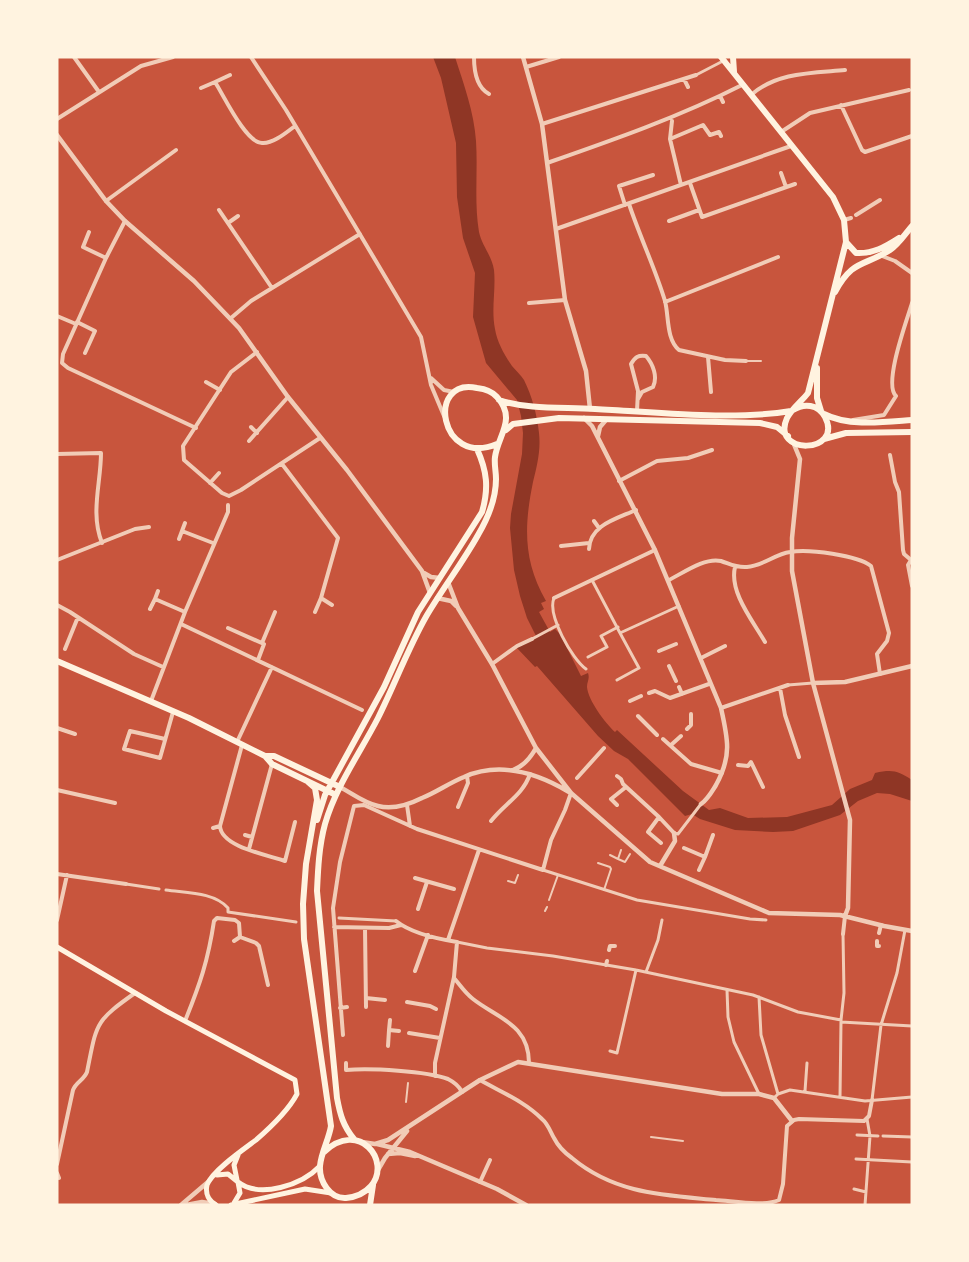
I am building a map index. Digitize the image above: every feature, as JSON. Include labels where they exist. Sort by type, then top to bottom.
[{"type":"main road","points":[[733,57],[734,75]]},
{"type":"main road","points":[[722,59],[833,197],[848,219],[846,242],[835,280],[835,293]]},
{"type":"main road","points":[[790,439],[785,428],[787,419],[808,393],[835,293],[841,281],[853,267],[897,245],[912,226]]},
{"type":"main road","points":[[846,242],[856,253],[867,254],[905,234]]},
{"type":"main road","points":[[370,1205],[376,1174],[375,1156],[362,1142],[354,1139],[341,1119],[317,891],[318,860],[323,832],[336,795],[378,719],[426,617],[488,518],[495,488],[497,444],[513,424],[539,419],[610,418],[760,423],[777,427],[790,439],[805,447],[818,444],[823,439],[827,426],[817,398],[818,359]]},
{"type":"main road","points":[[497,444],[477,449],[464,445],[456,439],[448,429],[444,417],[446,406],[454,392],[469,386],[485,389],[499,399],[514,405],[540,407],[753,416],[811,406],[839,420],[912,420]]},
{"type":"main road","points":[[499,399],[505,414],[506,430]]},
{"type":"main road","points":[[823,439],[846,433],[912,432]]},
{"type":"main road","points":[[311,839],[331,781],[384,687],[418,612],[478,520],[486,499],[487,478],[477,449]]},
{"type":"main road","points":[[57,661],[151,701],[240,743],[265,756],[272,764],[336,795]]},
{"type":"main road","points":[[265,756],[274,756],[340,787]]},
{"type":"main road","points":[[307,781],[315,788],[317,800],[306,864],[304,939],[332,1126],[320,1166],[325,1187],[331,1193]]},
{"type":"main road","points":[[57,947],[185,1021],[296,1080],[297,1088],[293,1102],[284,1113],[212,1178],[207,1194],[215,1205]]},
{"type":"main road","points":[[324,1152],[333,1143],[354,1139]]},
{"type":"main road","points":[[232,1205],[240,1193],[234,1165],[240,1151]]},
{"type":"main road","points":[[212,1178],[228,1174],[248,1188],[260,1191],[299,1182],[320,1166]]},
{"type":"main road","points":[[342,1198],[360,1196],[373,1184]]},
{"type":"main road","points":[[232,1205],[305,1189],[331,1193],[342,1198],[348,1205]]},
{"type":"street","points":[[74,57],[99,92]]},
{"type":"street","points":[[57,119],[141,66],[173,57]]},
{"type":"street","points":[[251,57],[295,126],[421,337],[431,385],[444,417]]},
{"type":"street","points":[[474,57],[478,83],[481,89],[489,94]]},
{"type":"street","points":[[523,57],[542,124],[565,300],[586,371],[590,409]]},
{"type":"street","points":[[526,67],[559,57]]},
{"type":"street","points":[[542,124],[696,75],[722,59]]},
{"type":"street","points":[[750,96],[769,82],[778,79],[845,70]]},
{"type":"street","points":[[201,88],[230,75]]},
{"type":"street","points":[[684,79],[688,87]]},
{"type":"street","points":[[215,82],[247,134],[255,141],[261,144],[268,142],[295,126]]},
{"type":"street","points":[[547,163],[640,130],[742,85]]},
{"type":"street","points":[[780,132],[806,115],[909,90]]},
{"type":"street","points":[[720,96],[723,102]]},
{"type":"street","points":[[841,105],[865,152],[912,136]]},
{"type":"street","points":[[672,120],[670,139],[681,185]]},
{"type":"street","points":[[670,139],[703,125],[710,135],[719,132],[721,136]]},
{"type":"street","points":[[57,135],[106,201],[125,221],[194,281],[231,318],[288,398],[422,571],[427,576],[440,578]]},
{"type":"street","points":[[556,229],[791,146]]},
{"type":"street","points":[[106,201],[176,150]]},
{"type":"street","points":[[781,173],[786,187]]},
{"type":"street","points":[[653,175],[619,186],[665,302],[674,346],[678,350],[708,357],[746,361]]},
{"type":"street","points":[[690,183],[702,217],[795,184]]},
{"type":"street","points":[[856,215],[879,200]]},
{"type":"street","points":[[219,210],[272,288]]},
{"type":"street","points":[[669,221],[699,210]]},
{"type":"street","points":[[228,223],[238,216]]},
{"type":"street","points":[[125,221],[63,354],[62,363],[196,428]]},
{"type":"street","points":[[89,232],[82,248],[106,258]]},
{"type":"street","points":[[231,318],[251,301],[360,234]]},
{"type":"street","points":[[879,255],[888,257],[912,273]]},
{"type":"street","points":[[665,302],[778,257]]},
{"type":"street","points":[[529,303],[565,300]]},
{"type":"street","points":[[849,421],[880,417],[887,411],[896,396],[892,392],[893,375],[912,303]]},
{"type":"street","points":[[57,316],[95,331],[85,352]]},
{"type":"street","points":[[257,352],[231,372],[183,446],[184,460],[222,494],[229,496],[320,438]]},
{"type":"street","points":[[637,411],[638,399],[631,364],[634,358],[646,356],[652,363],[656,381],[653,387],[642,392],[638,399]]},
{"type":"street","points":[[708,357],[711,392]]},
{"type":"street","points":[[430,377],[444,390],[454,392]]},
{"type":"street","points":[[206,382],[220,390]]},
{"type":"street","points":[[249,441],[288,398]]},
{"type":"street","points":[[584,418],[592,426],[669,580],[689,639],[701,658],[721,708],[727,735],[728,766],[711,793],[676,834],[676,843],[660,866]]},
{"type":"street","points":[[599,441],[600,427],[610,418]]},
{"type":"street","points":[[251,427],[257,433]]},
{"type":"street","points":[[790,439],[799,454],[800,464],[791,552],[799,613],[813,683],[848,809],[850,829],[848,908],[843,934],[844,993],[841,1021],[840,1097]]},
{"type":"street","points":[[619,481],[657,462],[688,458],[712,450]]},
{"type":"street","points":[[57,454],[101,453],[101,477],[96,505],[98,534],[102,543]]},
{"type":"street","points":[[890,455],[899,492],[903,550],[911,560],[908,565],[912,586]]},
{"type":"street","points":[[282,464],[338,538],[315,612]]},
{"type":"street","points":[[210,483],[219,472]]},
{"type":"street","points":[[151,701],[213,543],[228,512],[228,505]]},
{"type":"street","points":[[589,549],[593,533],[599,528],[636,510]]},
{"type":"street","points":[[594,521],[599,528]]},
{"type":"street","points":[[179,539],[185,523]]},
{"type":"street","points":[[57,561],[135,530],[149,527]]},
{"type":"street","points":[[182,531],[213,543]]},
{"type":"street","points":[[561,546],[589,543]]},
{"type":"street","points":[[586,669],[576,662],[558,625],[551,609],[554,598],[655,550]]},
{"type":"street","points":[[669,580],[711,561],[719,561],[735,567],[755,566],[791,552],[854,558],[865,562],[871,566],[889,633],[877,654],[880,674]]},
{"type":"street","points":[[735,567],[734,584],[765,642]]},
{"type":"street","points":[[422,571],[430,593]]},
{"type":"street","points":[[592,580],[639,668],[617,680]]},
{"type":"street","points":[[448,582],[458,608],[492,664],[536,747],[569,784],[571,793],[567,807],[552,839],[543,870]]},
{"type":"street","points":[[150,609],[158,591]]},
{"type":"street","points":[[321,598],[332,605]]},
{"type":"street","points":[[437,598],[450,601],[458,608]]},
{"type":"street","points":[[155,599],[185,612]]},
{"type":"street","points":[[57,605],[134,654],[163,667]]},
{"type":"street","points":[[620,633],[679,606]]},
{"type":"street","points":[[258,660],[264,644],[262,643],[275,612]]},
{"type":"street","points":[[65,649],[78,617]]},
{"type":"street","points":[[181,624],[362,710]]},
{"type":"street","points":[[492,664],[517,646],[558,625]]},
{"type":"street","points":[[588,657],[607,647],[601,636],[618,627]]},
{"type":"street","points":[[228,628],[262,643]]},
{"type":"street","points":[[660,651],[676,644]]},
{"type":"street","points":[[701,658],[725,646]]},
{"type":"street","points":[[669,666],[676,681]]},
{"type":"street","points":[[721,708],[788,685],[841,682],[912,666]]},
{"type":"street","points":[[272,667],[240,743],[220,833],[225,839],[285,861],[295,822]]},
{"type":"street","points":[[649,693],[656,691],[670,698],[710,684]]},
{"type":"street","points":[[680,687],[682,694]]},
{"type":"street","points":[[780,688],[785,715],[799,757]]},
{"type":"street","points":[[630,701],[641,696]]},
{"type":"street","points":[[165,739],[130,731],[124,749],[160,758],[173,711]]},
{"type":"street","points":[[687,729],[691,725],[691,714]]},
{"type":"street","points":[[638,716],[657,735]]},
{"type":"street","points":[[57,728],[75,734]]},
{"type":"street","points":[[671,745],[681,736]]},
{"type":"street","points":[[663,739],[690,764],[723,773]]},
{"type":"street","points":[[513,770],[529,759],[536,747]]},
{"type":"street","points":[[577,778],[604,748]]},
{"type":"street","points":[[738,765],[748,766],[751,762],[763,788]]},
{"type":"street","points":[[249,849],[272,764]]},
{"type":"street","points":[[340,787],[378,806],[407,805],[439,792],[467,776],[495,769],[530,773],[571,793],[650,862],[770,913],[814,912],[845,916],[912,931]]},
{"type":"street","points":[[491,821],[515,799],[530,773]]},
{"type":"street","points":[[458,807],[468,783],[467,776]]},
{"type":"street","points":[[617,776],[676,834]]},
{"type":"street","points":[[616,805],[611,799],[626,786]]},
{"type":"street","points":[[57,790],[115,803]]},
{"type":"street","points":[[343,1035],[334,927],[334,891],[350,816],[354,806],[358,804],[410,826],[521,866],[543,870],[604,890],[666,906],[750,919],[766,920],[770,913]]},
{"type":"street","points":[[407,805],[410,826]]},
{"type":"street","points":[[659,817],[648,832],[661,843]]},
{"type":"street","points":[[213,828],[220,826]]},
{"type":"street","points":[[245,835],[252,837]]},
{"type":"street","points":[[699,870],[713,835]]},
{"type":"street","points":[[684,848],[705,857]]},
{"type":"street","points":[[448,940],[462,892],[480,850]]},
{"type":"street","points":[[57,874],[159,889]]},
{"type":"street","points":[[57,920],[67,875]]},
{"type":"street","points":[[415,878],[454,889]]},
{"type":"street","points":[[418,909],[427,882]]},
{"type":"street","points":[[166,890],[212,897],[223,902],[228,912],[296,922]]},
{"type":"street","points":[[185,1021],[207,961],[214,921],[218,918],[239,923],[240,937]]},
{"type":"street","points":[[339,918],[396,921],[401,925],[448,940],[500,951],[607,963],[759,997],[798,1012],[841,1021],[912,1026]]},
{"type":"street","points":[[646,972],[658,940],[662,920]]},
{"type":"street","points":[[334,927],[393,928],[401,925]]},
{"type":"street","points":[[879,933],[881,925]]},
{"type":"street","points":[[365,928],[366,1007]]},
{"type":"street","points":[[866,1205],[870,1136],[867,1119],[872,1100],[881,1025],[897,973],[905,930]]},
{"type":"street","points":[[415,971],[428,934]]},
{"type":"street","points":[[234,941],[240,937]]},
{"type":"street","points":[[240,937],[259,946],[268,985]]},
{"type":"street","points":[[435,1076],[435,1063],[454,977],[457,942]]},
{"type":"street","points":[[609,950],[610,946],[615,946]]},
{"type":"street","points":[[610,1051],[618,1053],[636,970]]},
{"type":"street","points":[[454,977],[468,995],[506,1019],[517,1029],[525,1043],[529,1063]]},
{"type":"street","points":[[727,990],[728,1017],[734,1042],[759,1094]]},
{"type":"street","points":[[57,1164],[73,1090],[87,1072],[95,1029],[110,1010],[135,992]]},
{"type":"street","points":[[759,997],[762,1035],[776,1096],[792,1121]]},
{"type":"street","points":[[366,998],[385,1000]]},
{"type":"street","points":[[407,1002],[436,1009]]},
{"type":"street","points":[[340,1008],[347,1007]]},
{"type":"street","points":[[442,1011],[446,1015]]},
{"type":"street","points":[[388,1046],[390,1020]]},
{"type":"street","points":[[389,1030],[399,1031]]},
{"type":"street","points":[[409,1033],[440,1038]]},
{"type":"street","points":[[346,1063],[346,1070],[435,1076],[451,1080],[462,1092]]},
{"type":"street","points":[[375,1144],[388,1140],[411,1127],[480,1080],[513,1063],[529,1063],[722,1094],[776,1096],[790,1090],[872,1100],[912,1097]]},
{"type":"street","points":[[805,1091],[807,1063]]},
{"type":"street","points":[[480,1080],[531,1109],[544,1121],[559,1146],[570,1156],[583,1167],[614,1182],[662,1196],[773,1203],[779,1200]]},
{"type":"street","points":[[782,1205],[779,1200],[783,1184],[787,1126],[799,1119],[856,1121],[867,1119]]},
{"type":"street","points":[[376,1174],[393,1147],[411,1127]]},
{"type":"street","points":[[856,1135],[878,1136]]},
{"type":"street","points":[[883,1136],[912,1137]]},
{"type":"street","points":[[362,1142],[393,1147],[418,1156],[480,1182],[526,1205]]},
{"type":"street","points":[[388,1154],[418,1156]]},
{"type":"street","points":[[856,1159],[912,1162]]},
{"type":"street","points":[[480,1182],[490,1160]]},
{"type":"street","points":[[57,1173],[59,1178]]},
{"type":"street","points":[[181,1205],[212,1178]]},
{"type":"street","points":[[854,1189],[866,1192]]},
{"type":"street","points":[[186,1205],[202,1202],[215,1205]]},
{"type":"lane","points":[[746,361],[761,361]]},
{"type":"lane","points":[[618,859],[621,850]]},
{"type":"lane","points":[[610,855],[625,862],[630,854]]},
{"type":"lane","points":[[598,863],[611,869],[604,890]]},
{"type":"lane","points":[[508,881],[515,883],[518,875]]},
{"type":"lane","points":[[549,900],[558,875]]},
{"type":"lane","points":[[545,911],[547,907]]},
{"type":"lane","points":[[406,1102],[408,1083]]},
{"type":"lane","points":[[651,1137],[682,1141]]},
{"type":"shaded area","points":[[433,57],[455,57],[468,99],[476,141],[479,232],[494,270],[493,314],[496,334],[507,358],[524,380],[537,419],[539,452],[527,528],[529,557],[538,586],[546,601],[541,603],[544,609],[539,612],[550,632],[555,629],[560,634],[581,676],[588,673],[588,692],[598,711],[615,732],[617,730],[683,791],[709,810],[720,808],[748,818],[787,817],[832,805],[850,789],[872,780],[875,773],[886,771],[899,773],[912,780],[912,801],[890,794],[877,793],[858,801],[840,815],[793,831],[735,830],[700,819],[692,814],[685,816],[628,759],[614,751],[598,736],[537,666],[535,667],[516,647],[536,636],[520,596],[514,570],[510,528],[522,454],[521,416],[517,400],[486,363],[473,317],[475,273],[463,238],[457,197],[456,143],[441,78]]}]
